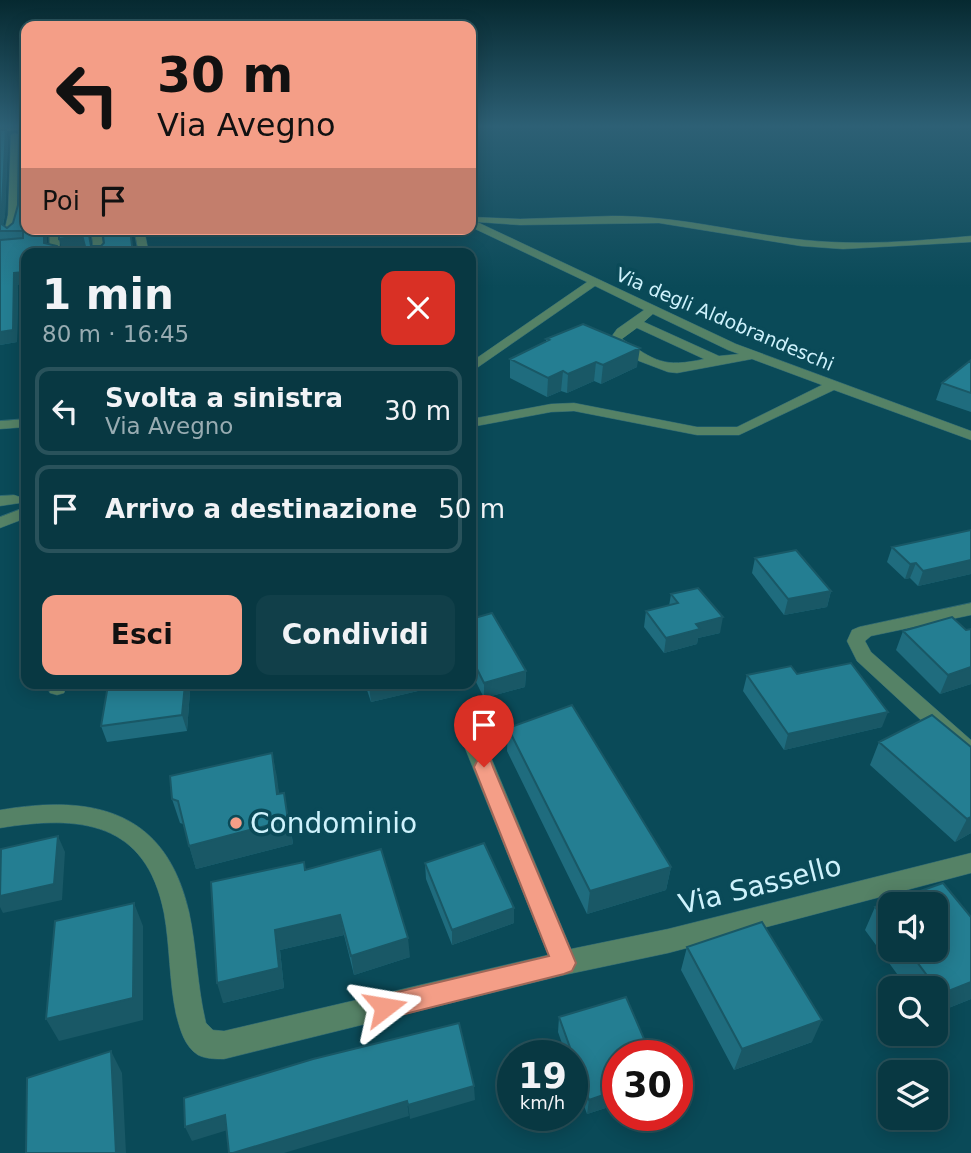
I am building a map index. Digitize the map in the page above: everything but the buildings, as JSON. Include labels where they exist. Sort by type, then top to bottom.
[{"type":"street","points":[[9,233],[13,215],[14,180]]},
{"type":"street","points":[[0,217],[21,214]]},
{"type":"street","points":[[476,221],[524,223],[660,220],[785,241],[838,246],[971,239]]},
{"type":"street","name":"Via degli Aldobrandeschi","points":[[476,224],[593,283],[752,355],[971,436]]},
{"type":"street","points":[[476,365],[593,283]]},
{"type":"street","points":[[652,310],[621,332],[615,340],[643,358],[677,369],[716,360]]},
{"type":"street","points":[[636,323],[716,360],[725,361],[752,355]]},
{"type":"street","points":[[476,423],[551,408],[574,407],[696,431],[739,431],[831,386]]},
{"type":"street","points":[[0,425],[21,423]]},
{"type":"street","points":[[0,523],[21,514]]},
{"type":"street","points":[[971,609],[866,631],[859,634],[856,640],[864,656],[971,753]]},
{"type":"street","points":[[474,743],[564,963]]},
{"type":"street","name":"Via Sassello","points":[[0,819],[52,813],[87,815],[129,830],[151,848],[164,867],[173,897],[192,1025],[197,1036],[211,1045],[231,1044],[564,963],[668,941],[971,863]]},
{"type":"place","name":"Condominio","points":[[236,823]]},
{"type":"route","points":[[385,1007],[564,963],[484,767]]}]
